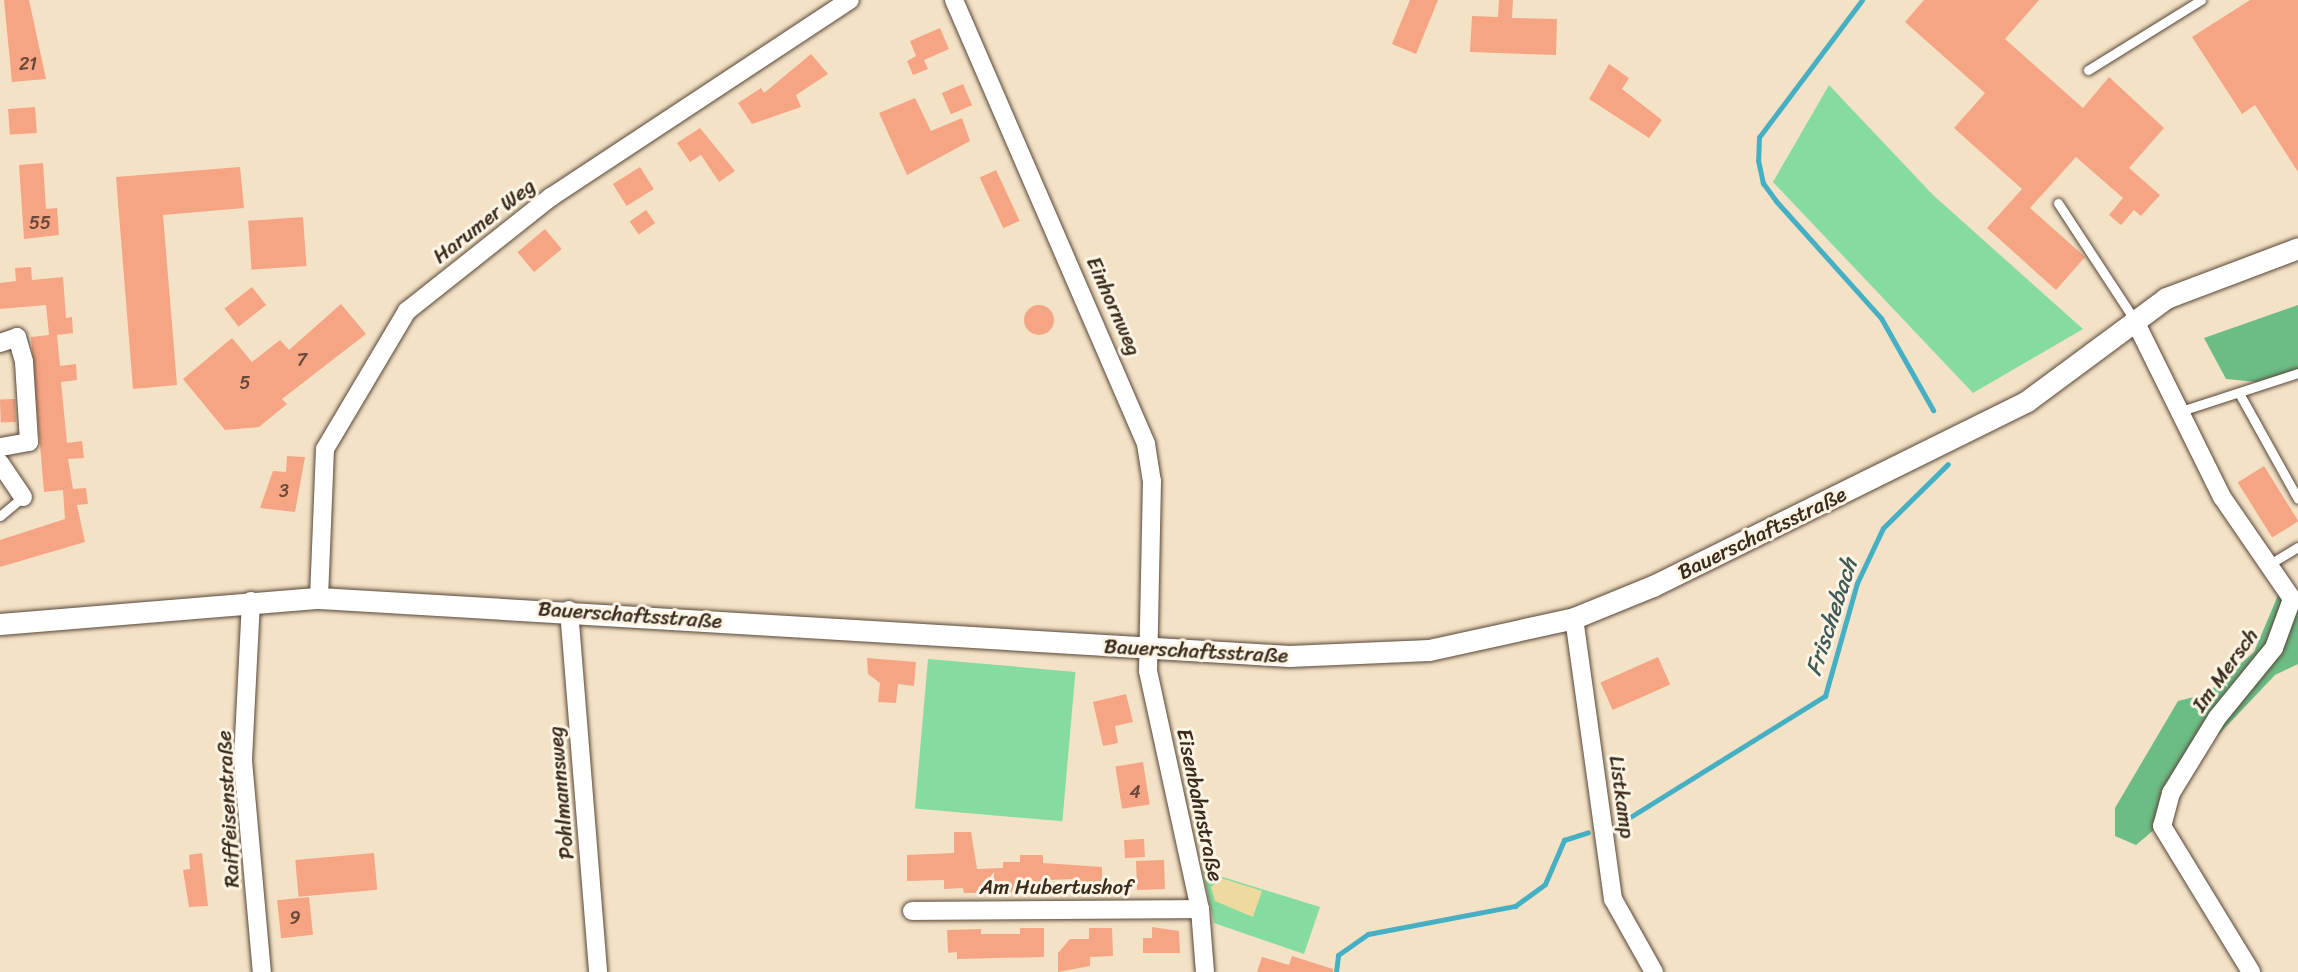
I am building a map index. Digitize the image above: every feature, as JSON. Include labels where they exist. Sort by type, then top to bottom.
[{"type":"street","name":"Harumer Weg","points":[[319,598],[325,449],[407,311],[551,197],[849,0]]},
{"type":"street","name":"Einhornweg","points":[[954,0],[1146,444],[1152,481],[1146,649]]},
{"type":"street","name":"Bauerschaftsstraße","points":[[0,624],[251,601],[319,598],[569,610],[1146,649],[1350,656],[1429,650],[1574,618],[1653,586],[2027,401],[2134,319],[2197,283],[2298,248]]},
{"type":"street","name":"Im Mersch","points":[[2134,319],[2222,497],[2292,599],[2274,648],[2217,718],[2171,793],[2162,826],[2250,972]]},
{"type":"street","points":[[0,343],[17,337],[30,442],[0,447]]},
{"type":"street","points":[[0,463],[23,497]]},
{"type":"street","name":"Raiffeisenstraße","points":[[251,601],[243,761],[262,972]]},
{"type":"street","name":"Pohlmannsweg","points":[[569,610],[598,972]]},
{"type":"street","name":"Listkamp","points":[[1574,618],[1614,900],[1654,972]]},
{"type":"street","name":"Eisenbahnstraße","points":[[1146,649],[1200,909],[1205,972]]},
{"type":"street","name":"Am Hubertushof","points":[[912,911],[1200,909]]},
{"type":"lane","points":[[2088,71],[2201,0]]},
{"type":"lane","points":[[2058,203],[2134,319]]},
{"type":"lane","points":[[2181,411],[2298,373]]},
{"type":"lane","points":[[2239,393],[2298,499]]},
{"type":"lane","points":[[0,516],[23,497]]},
{"type":"lane","points":[[2268,565],[2298,547]]},
{"type":"green space","points":[[1829,85],[1933,195],[2083,329],[1973,393],[1773,182]]},
{"type":"green space","points":[[2298,305],[2298,369],[2257,382],[2226,379],[2204,338]]},
{"type":"green space","points":[[2279,593],[2298,607],[2298,664],[2275,675],[2166,790],[2155,829],[2136,845],[2115,836],[2115,808],[2178,701],[2206,694],[2254,652]]},
{"type":"green space","points":[[928,659],[1075,672],[1062,821],[915,808]]},
{"type":"green space","points":[[1203,871],[1320,907],[1304,954],[1214,923]]},
{"type":"sand","points":[[1221,878],[1262,891],[1253,917],[1215,901],[1211,887]]},
{"type":"building","points":[[4,0],[29,0],[46,79],[12,82]]},
{"type":"building","points":[[1410,0],[1438,0],[1416,54],[1392,44]]},
{"type":"building","points":[[1499,0],[1513,0],[1512,18],[1557,19],[1556,55],[1470,52],[1472,16],[1498,17]]},
{"type":"building","points":[[1924,0],[2039,0],[2005,39],[2083,108],[2109,77],[2164,128],[2129,168],[2160,195],[2141,216],[2134,210],[2121,225],[2109,215],[2123,198],[2076,157],[2030,208],[2085,257],[2056,290],[1987,228],[2022,189],[1954,128],[1985,93],[1905,22]]},
{"type":"building","points":[[2250,0],[2298,0],[2298,172],[2255,105],[2242,114],[2192,37]]},
{"type":"building","points":[[940,28],[949,49],[924,60],[928,69],[913,75],[907,61],[916,56],[910,41]]},
{"type":"building","points":[[811,54],[828,74],[796,95],[801,107],[752,124],[738,103],[761,88],[764,93]]},
{"type":"building","points":[[1609,64],[1629,78],[1622,89],[1662,120],[1649,138],[1589,99]]},
{"type":"building","points":[[963,84],[972,105],[951,114],[942,93]]},
{"type":"building","points":[[915,98],[931,131],[962,118],[970,141],[907,175],[879,113]]},
{"type":"building","points":[[35,107],[37,133],[10,135],[8,109]]},
{"type":"building","points":[[700,128],[735,171],[719,182],[701,155],[690,162],[677,143]]},
{"type":"building","points":[[43,163],[46,209],[57,208],[59,235],[24,239],[19,165]]},
{"type":"building","points":[[240,167],[244,208],[163,215],[177,385],[133,389],[116,177]]},
{"type":"building","points":[[640,167],[654,189],[627,206],[613,184]]},
{"type":"building","points":[[996,170],[1020,221],[1003,228],[980,178]]},
{"type":"building","points":[[646,210],[655,223],[639,235],[630,221]]},
{"type":"building","points":[[303,217],[306,266],[252,270],[248,221]]},
{"type":"building","points":[[545,229],[562,249],[534,272],[517,252]]},
{"type":"building","points":[[31,267],[32,280],[63,277],[66,318],[72,317],[73,333],[57,335],[60,366],[76,364],[77,380],[61,382],[67,443],[82,441],[84,458],[68,459],[73,489],[86,488],[88,504],[77,505],[85,542],[0,567],[0,540],[65,519],[63,490],[44,492],[31,337],[49,335],[46,305],[0,309],[0,283],[16,281],[15,268]]},
{"type":"building","points":[[252,287],[266,305],[239,327],[224,309]]},
{"type":"building","points":[[341,304],[366,334],[282,399],[287,404],[259,427],[225,430],[183,379],[232,338],[252,362],[280,340],[289,350]]},
{"type":"building","points":[[1039,305],[1050,309],[1054,320],[1050,331],[1039,335],[1028,331],[1024,320],[1028,309]]},
{"type":"building","points":[[15,399],[16,422],[1,423],[0,400]]},
{"type":"building","points":[[287,456],[305,457],[295,512],[260,508],[273,471],[286,472]]},
{"type":"building","points":[[2264,466],[2298,520],[2272,538],[2238,482]]},
{"type":"building","points":[[1658,657],[1670,684],[1613,710],[1600,683]]},
{"type":"building","points":[[867,658],[916,662],[914,686],[898,684],[896,703],[878,702],[880,683],[868,674]]},
{"type":"building","points":[[1126,694],[1133,722],[1115,726],[1118,743],[1103,746],[1093,702]]},
{"type":"building","points":[[1143,762],[1150,804],[1122,809],[1115,766]]},
{"type":"building","points":[[954,832],[971,832],[977,869],[1003,868],[1003,862],[1020,862],[1020,855],[1043,855],[1043,863],[1102,867],[1102,891],[1078,891],[1077,879],[1046,880],[1046,892],[964,893],[963,888],[944,889],[944,880],[907,881],[907,855],[954,853]]},
{"type":"building","points":[[1144,839],[1145,857],[1125,858],[1124,840]]},
{"type":"building","points":[[202,853],[208,906],[189,907],[183,870],[190,869],[189,855]]},
{"type":"building","points":[[374,853],[377,890],[299,897],[295,860]]},
{"type":"building","points":[[1164,860],[1165,889],[1137,890],[1136,861]]},
{"type":"building","points":[[309,897],[313,935],[281,938],[277,900]]},
{"type":"building","points":[[1152,927],[1179,931],[1180,953],[1143,953],[1143,938],[1152,938]]},
{"type":"building","points":[[1020,928],[1044,928],[1044,957],[957,959],[957,952],[948,953],[947,930],[981,929],[981,934],[1020,934]]},
{"type":"building","points":[[1089,928],[1112,928],[1113,956],[1090,957],[1090,966],[1058,972],[1058,953],[1070,939],[1089,939]]},
{"type":"building","points":[[1292,956],[1333,969],[1333,972],[1257,972],[1262,957],[1289,965]]},
{"type":"waterway","name":"Frischebach","points":[[1862,0],[1759,137],[1758,160],[1763,183],[1776,201],[1881,318],[1933,410]]},
{"type":"waterway","name":"Frischebach","points":[[1619,824],[1825,696],[1857,583],[1883,528],[1948,464]]},
{"type":"waterway","name":"Frischebach","points":[[1336,972],[1338,955],[1368,934],[1515,906],[1545,884],[1564,840],[1588,832]]}]
